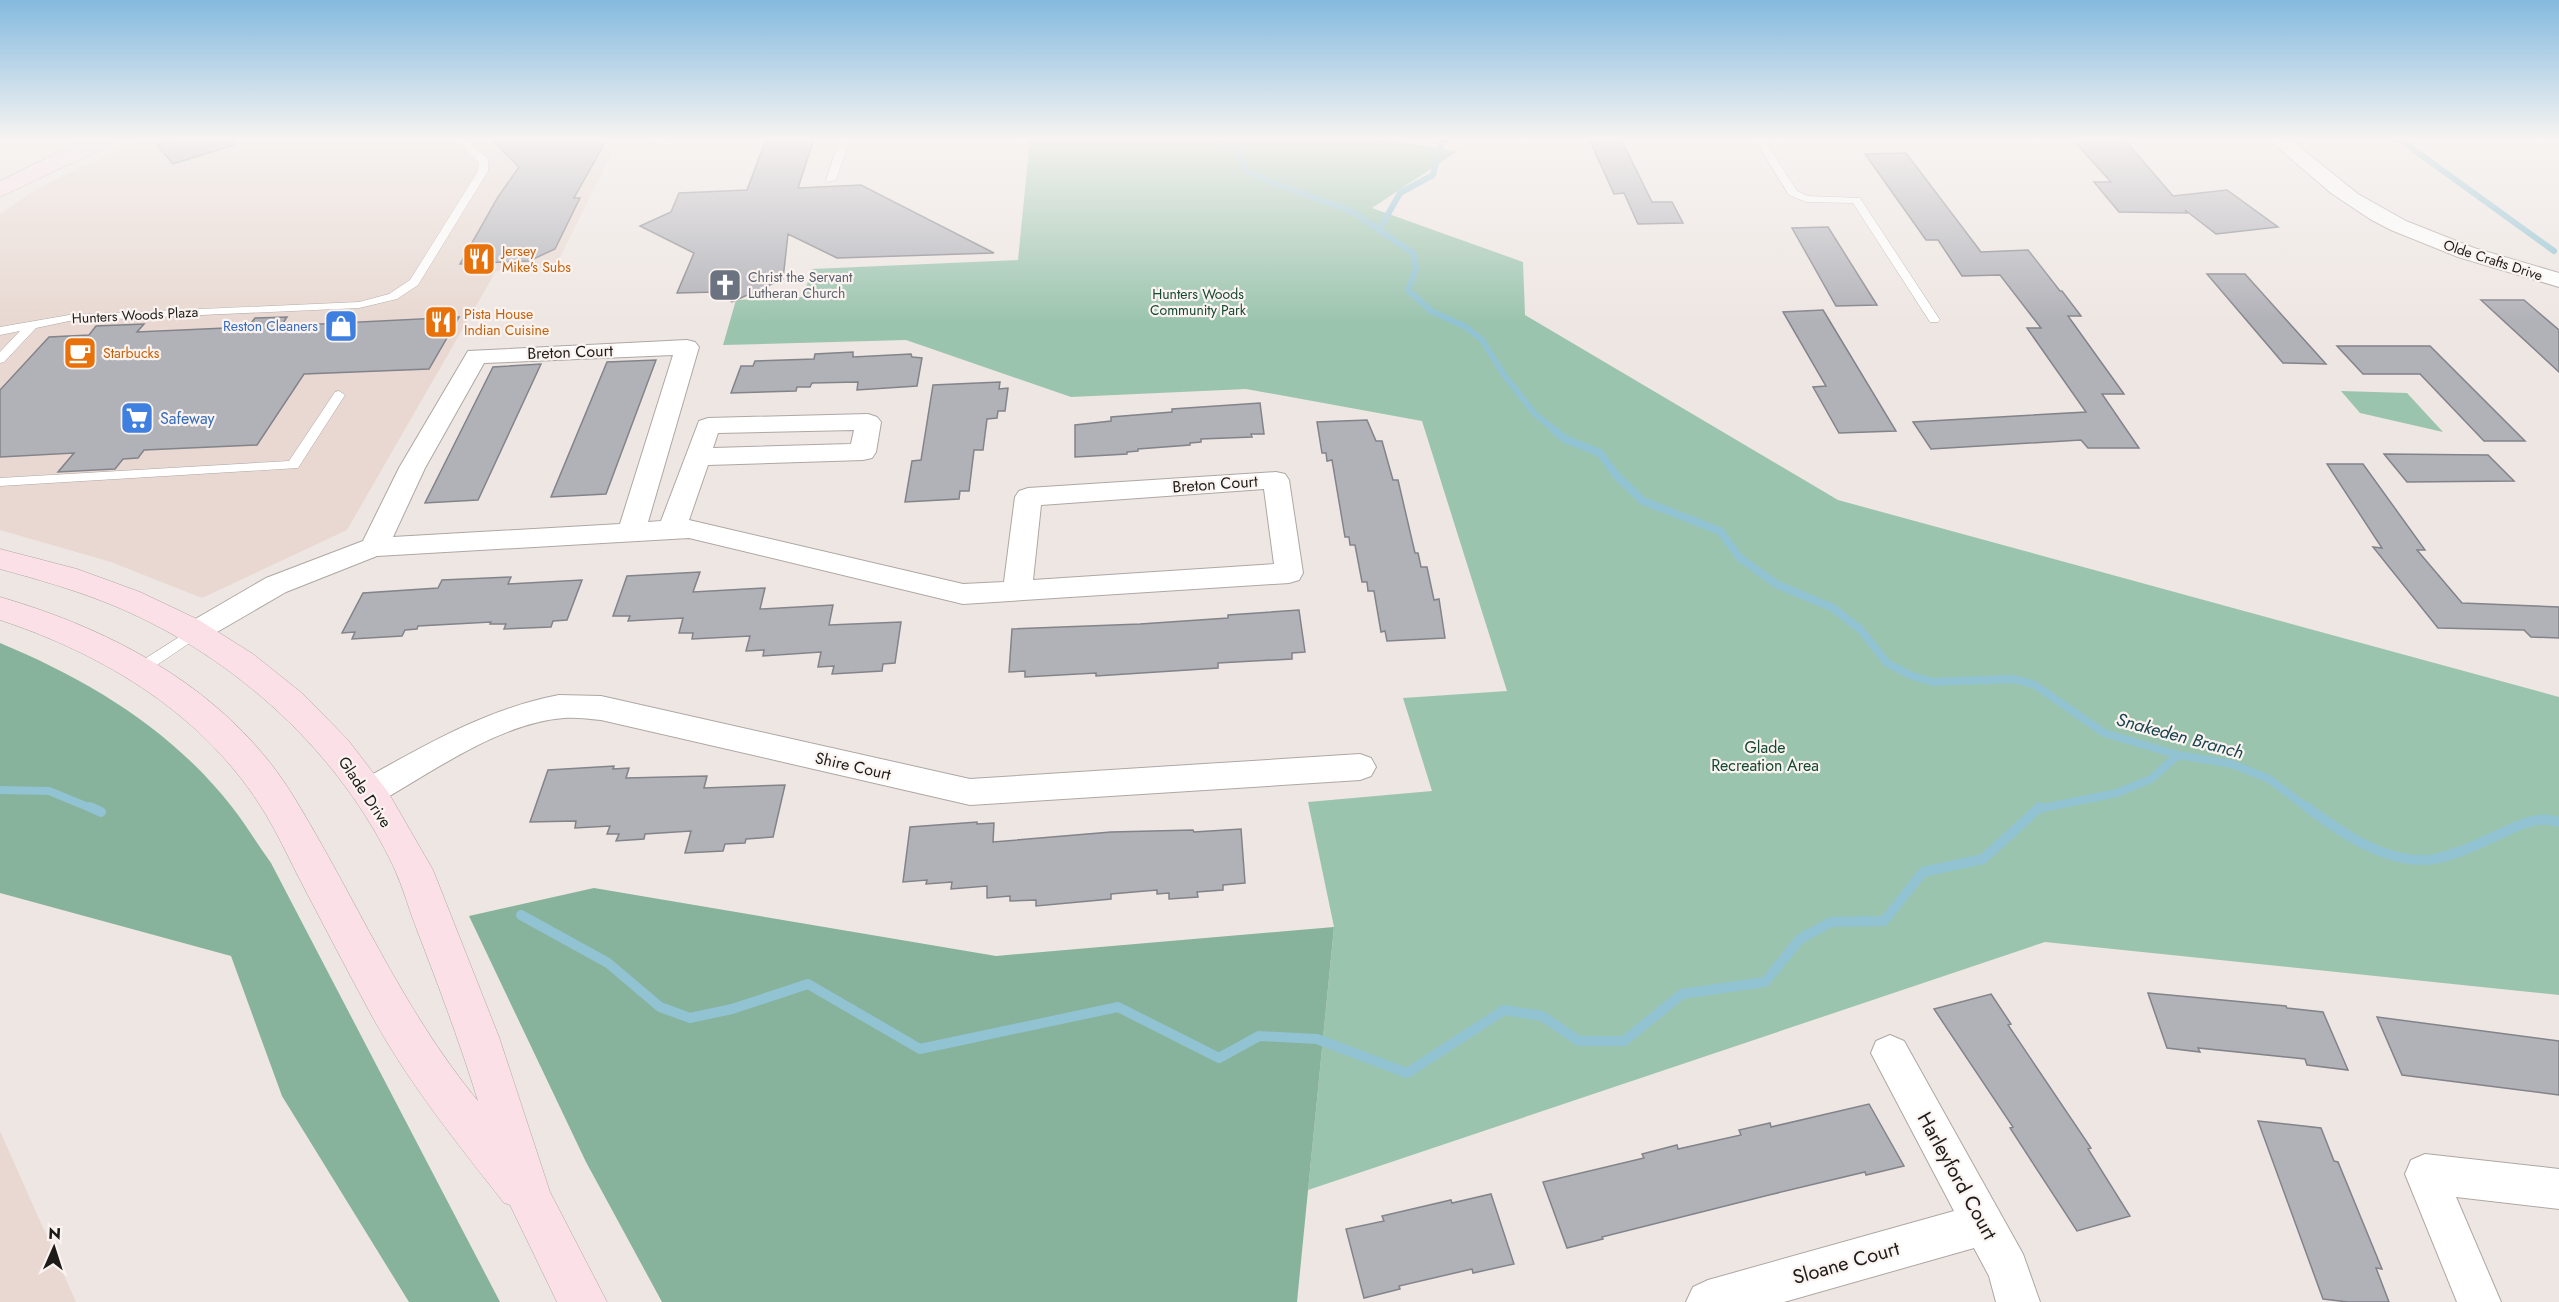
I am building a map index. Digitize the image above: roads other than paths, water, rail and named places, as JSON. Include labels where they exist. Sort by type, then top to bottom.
[{"type":"street","name":"Olde Crafts Drive","points":[[2355,200],[2376,214],[2423,237],[2559,280]]},
{"type":"street","name":"Breton Court","points":[[374,547],[412,468],[476,356],[687,347],[631,532]]},
{"type":"street","points":[[672,530],[708,426],[868,422],[863,452],[698,457]]},
{"type":"street","name":"Breton Court","points":[[195,632],[276,585],[374,547],[631,532],[689,529],[963,594],[1017,591],[1289,573],[1276,480],[1028,497],[1017,591]]},
{"type":"street","name":"Glade Drive","points":[[0,559],[55,574],[157,611],[228,652],[299,708],[331,741],[369,792],[410,863],[486,1059],[532,1203],[583,1302]]},
{"type":"street","name":"Glade Drive","points":[[0,608],[72,633],[155,677],[198,709],[257,772],[278,803],[390,1007],[440,1088],[532,1203]]},
{"type":"street","name":"Shire Court","points":[[369,792],[489,728],[525,714],[562,706],[601,708],[969,792],[1360,767]]},
{"type":"street","name":"Harleyford Court","points":[[1890,1053],[2008,1269],[2018,1302]]},
{"type":"street","points":[[2479,1302],[2425,1174],[2559,1189]]},
{"type":"street","name":"Sloane Court","points":[[1708,1302],[1984,1224]]},
{"type":"lane","name":"Hunters Woods Plaza","points":[[0,331],[69,318],[359,305],[393,298],[412,286],[466,200]]},
{"type":"lane","points":[[1844,200],[1856,200],[1934,320]]},
{"type":"lane","points":[[0,359],[33,324]]},
{"type":"lane","points":[[0,482],[293,465],[339,395]]},
{"type":"lane","points":[[140,669],[195,632]]},
{"type":"waterway","name":"Snakeden Branch","points":[[1320,200],[1353,212],[1379,230]]},
{"type":"waterway","points":[[1379,230],[1396,200]]},
{"type":"waterway","points":[[2483,200],[2554,251]]},
{"type":"waterway","name":"Snakeden Branch","points":[[1379,230],[1414,254],[1416,269],[1408,290],[1431,311],[1466,327],[1482,340],[1504,375],[1535,414],[1555,430]]},
{"type":"waterway","name":"Snakeden Branch","points":[[1553,429],[1565,439],[1600,453],[1616,475],[1643,501],[1720,531],[1740,558],[1776,584],[1833,608],[1861,630],[1887,663],[1912,676],[1933,682],[2014,679],[2035,685],[2104,733],[2178,755]]},
{"type":"waterway","points":[[2038,809],[2117,793],[2151,779],[2178,755]]},
{"type":"waterway","name":"Snakeden Branch","points":[[2178,755],[2232,764],[2269,779],[2309,809]]},
{"type":"waterway","points":[[0,790],[49,791],[93,809]]},
{"type":"waterway","points":[[90,807],[101,812]]},
{"type":"waterway","points":[[521,915],[608,963],[660,1007],[690,1018],[732,1009],[808,984],[920,1049],[1118,1007],[1219,1058],[1259,1036],[1317,1039],[1407,1073],[1504,1010],[1542,1016],[1579,1041],[1624,1041],[1682,994],[1765,982],[1800,939],[1831,922],[1884,921],[1923,872],[1983,859],[2040,807]]},
{"type":"waterway","name":"Snakeden Branch","points":[[2307,807],[2347,835],[2376,850],[2407,859],[2423,860],[2453,854],[2529,822],[2537,820],[2559,822]]},
{"type":"place","name":"Jersey Mike's Subs","points":[[479,259]]},
{"type":"place","name":"Christ the Servant Lutheran Church","points":[[725,285]]},
{"type":"place","name":"Pista House Indian Cuisine","points":[[441,322]]},
{"type":"place","name":"Reston Cleaners","points":[[341,326]]},
{"type":"place","name":"Starbucks","points":[[80,353]]},
{"type":"place","name":"Safeway","points":[[137,418]]},
{"type":"park label","name":"Hunters Woods Community Park","points":[[1198,302]]},
{"type":"park label","name":"Glade Recreation Area","points":[[1765,756]]}]
